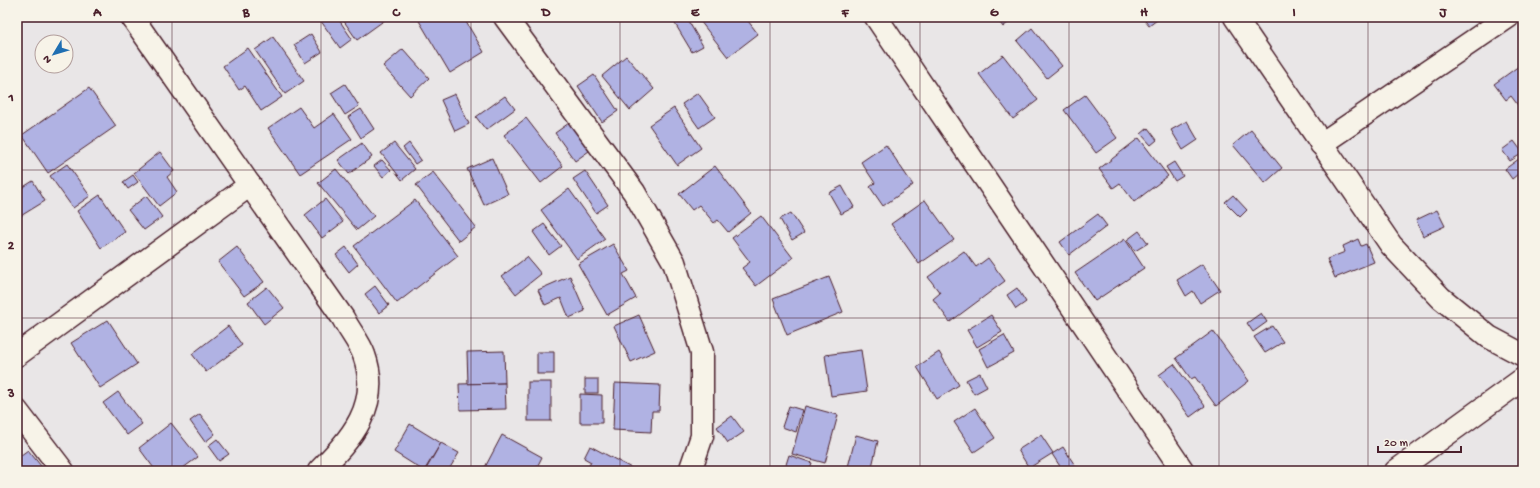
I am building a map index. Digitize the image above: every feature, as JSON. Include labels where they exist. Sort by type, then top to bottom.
[{"type":"street","points":[[132,17],[342,318],[364,355],[370,383],[368,401],[363,418],[345,445],[319,471]]},
{"type":"street","points":[[505,17],[634,192],[674,262],[702,352],[702,436],[690,471]]},
{"type":"street","points":[[876,17],[1183,471]]},
{"type":"street","points":[[1235,17],[1391,245],[1441,298],[1489,337],[1523,355]]},
{"type":"street","points":[[1321,144],[1508,17]]},
{"type":"street","points":[[17,355],[250,185]]},
{"type":"street","points":[[1396,471],[1523,379]]},
{"type":"street","points":[[17,411],[63,471]]},
{"type":"building","points":[[318,17],[337,17],[352,39],[340,48]]},
{"type":"building","points":[[341,17],[389,17],[357,40]]},
{"type":"building","points":[[422,17],[463,17],[484,52],[450,73],[418,19]]},
{"type":"building","points":[[671,17],[686,17],[703,46],[692,52]]},
{"type":"building","points":[[697,17],[745,17],[758,34],[728,57]]},
{"type":"building","points":[[996,17],[1015,17],[1003,27]]},
{"type":"building","points":[[1142,17],[1161,17],[1149,26]]},
{"type":"building","points":[[1032,28],[1062,66],[1047,78],[1017,41]]},
{"type":"building","points":[[311,34],[322,52],[305,63],[294,45]]},
{"type":"building","points":[[273,37],[304,81],[285,94],[255,50]]},
{"type":"building","points":[[248,48],[282,97],[261,111],[245,86],[239,90],[223,66]]},
{"type":"building","points":[[403,49],[429,78],[410,96],[383,66]]},
{"type":"building","points":[[1003,55],[1038,100],[1013,119],[979,74]]},
{"type":"building","points":[[626,56],[654,89],[630,110],[602,76]]},
{"type":"building","points":[[1523,63],[1523,112],[1511,96],[1506,100],[1494,84]]},
{"type":"building","points":[[594,75],[618,111],[602,122],[578,86]]},
{"type":"building","points":[[345,84],[359,106],[345,115],[331,93]]},
{"type":"building","points":[[89,88],[116,126],[48,173],[22,135]]},
{"type":"building","points":[[698,93],[715,117],[699,128],[682,104]]},
{"type":"building","points":[[455,94],[469,124],[455,131],[441,100]]},
{"type":"building","points":[[1085,95],[1117,138],[1096,153],[1064,110]]},
{"type":"building","points":[[505,96],[515,109],[486,130],[476,117]]},
{"type":"building","points":[[299,107],[314,128],[334,114],[352,139],[300,174],[268,128]]},
{"type":"building","points":[[674,108],[701,148],[677,165],[649,125]]},
{"type":"building","points":[[361,109],[374,129],[361,138],[348,117]]},
{"type":"building","points":[[526,118],[563,166],[541,183],[504,135]]},
{"type":"building","points":[[1187,121],[1198,140],[1183,150],[1171,130]]},
{"type":"building","points":[[569,123],[589,151],[575,161],[555,133]]},
{"type":"building","points":[[1148,128],[1157,140],[1151,145],[1141,134]]},
{"type":"building","points":[[1251,130],[1282,168],[1265,183],[1233,145]]},
{"type":"building","points":[[1139,138],[1168,176],[1134,202],[1120,183],[1113,188],[1099,169]]},
{"type":"building","points":[[1514,141],[1523,153],[1510,161],[1502,150]]},
{"type":"building","points":[[362,143],[372,157],[349,174],[338,160]]},
{"type":"building","points":[[394,143],[415,169],[402,180],[381,153]]},
{"type":"building","points":[[409,143],[421,160],[415,164],[403,148]]},
{"type":"building","points":[[886,145],[913,185],[883,206],[870,187],[875,183],[861,162]]},
{"type":"building","points":[[160,152],[174,171],[167,177],[177,192],[159,206],[134,173]]},
{"type":"building","points":[[1523,156],[1523,170],[1512,179],[1505,169]]},
{"type":"building","points":[[492,158],[508,194],[484,205],[467,169]]},
{"type":"building","points":[[382,160],[391,170],[383,177],[374,166]]},
{"type":"building","points":[[1174,162],[1183,176],[1175,181],[1166,167]]},
{"type":"building","points":[[67,164],[90,196],[73,208],[50,176]]},
{"type":"building","points":[[715,166],[751,213],[728,232],[718,220],[714,223],[699,205],[692,210],[679,194]]},
{"type":"building","points":[[336,169],[374,216],[357,230],[318,183]]},
{"type":"building","points":[[585,171],[608,205],[596,213],[573,179]]},
{"type":"building","points":[[433,172],[476,227],[459,241],[416,185]]},
{"type":"building","points":[[133,175],[138,182],[128,189],[123,182]]},
{"type":"building","points":[[33,181],[45,201],[19,217],[17,214],[17,191]]},
{"type":"building","points":[[842,186],[854,207],[841,214],[829,193]]},
{"type":"building","points":[[569,189],[605,239],[577,259],[541,210]]},
{"type":"building","points":[[100,195],[125,232],[101,248],[77,211]]},
{"type":"building","points":[[1233,195],[1247,210],[1240,217],[1225,202]]},
{"type":"building","points":[[146,196],[162,217],[144,230],[128,210]]},
{"type":"building","points":[[325,199],[343,222],[322,238],[305,215]]},
{"type":"building","points":[[415,200],[458,256],[397,303],[354,246]]},
{"type":"building","points":[[925,200],[954,240],[919,264],[891,224]]},
{"type":"building","points":[[1437,210],[1445,226],[1423,236],[1416,220]]},
{"type":"building","points":[[791,213],[804,233],[792,240],[780,219]]},
{"type":"building","points":[[1098,214],[1107,226],[1069,255],[1060,242]]},
{"type":"building","points":[[761,216],[793,258],[756,286],[742,268],[750,262],[732,238]]},
{"type":"building","points":[[544,224],[561,246],[549,255],[533,232]]},
{"type":"building","points":[[1139,231],[1148,243],[1135,251],[1127,240]]},
{"type":"building","points":[[1125,239],[1144,268],[1095,301],[1075,273]]},
{"type":"building","points":[[1358,239],[1361,246],[1366,244],[1374,262],[1335,278],[1327,259],[1345,252],[1343,246]]},
{"type":"building","points":[[613,244],[629,271],[623,274],[636,298],[607,315],[578,264]]},
{"type":"building","points":[[237,247],[264,282],[244,296],[218,262]]},
{"type":"building","points":[[346,247],[358,264],[349,272],[336,255]]},
{"type":"building","points":[[964,251],[976,267],[988,258],[1005,281],[950,322],[933,299],[940,293],[928,277]]},
{"type":"building","points":[[527,257],[541,274],[516,294],[502,276]]},
{"type":"building","points":[[1202,264],[1220,290],[1200,303],[1193,291],[1186,296],[1177,280]]},
{"type":"building","points":[[570,276],[585,311],[569,318],[561,298],[545,305],[538,290]]},
{"type":"building","points":[[829,277],[843,312],[787,335],[773,299]]},
{"type":"building","points":[[375,286],[389,305],[379,313],[365,294]]},
{"type":"building","points":[[267,287],[284,308],[264,324],[248,302]]},
{"type":"building","points":[[1017,288],[1026,302],[1016,309],[1007,295]]},
{"type":"building","points":[[1261,313],[1267,322],[1253,332],[1247,323]]},
{"type":"building","points":[[639,315],[655,351],[631,362],[614,326]]},
{"type":"building","points":[[991,315],[1002,332],[977,347],[967,330]]},
{"type":"building","points":[[108,320],[137,364],[100,388],[71,343]]},
{"type":"building","points":[[228,326],[242,345],[206,372],[192,354]]},
{"type":"building","points":[[1272,326],[1283,342],[1265,353],[1254,337]]},
{"type":"building","points":[[1213,331],[1249,381],[1216,406],[1195,377],[1191,379],[1176,358]]},
{"type":"building","points":[[1004,335],[1014,353],[988,367],[979,349]]},
{"type":"building","points":[[861,350],[867,391],[831,396],[825,355]]},
{"type":"building","points":[[504,351],[505,383],[468,384],[467,352]]},
{"type":"building","points":[[537,352],[554,352],[554,374],[537,374]]},
{"type":"building","points":[[939,352],[959,385],[937,399],[917,367]]},
{"type":"building","points":[[1174,364],[1205,406],[1190,417],[1159,375]]},
{"type":"building","points":[[980,373],[987,387],[974,394],[966,380]]},
{"type":"building","points":[[585,379],[598,379],[598,393],[585,393]]},
{"type":"building","points":[[528,382],[551,382],[551,421],[528,421]]},
{"type":"building","points":[[505,383],[506,409],[460,410],[459,384]]},
{"type":"building","points":[[615,383],[660,385],[659,411],[652,411],[651,432],[613,430]]},
{"type":"building","points":[[118,392],[142,424],[127,435],[103,403]]},
{"type":"building","points":[[580,394],[602,395],[602,423],[580,423]]},
{"type":"building","points":[[789,406],[802,410],[796,432],[782,427]]},
{"type":"building","points":[[805,406],[838,415],[825,463],[792,454]]},
{"type":"building","points":[[975,408],[995,438],[974,452],[954,422]]},
{"type":"building","points":[[200,414],[215,434],[205,442],[190,421]]},
{"type":"building","points":[[732,416],[744,432],[728,443],[717,427]]},
{"type":"building","points":[[171,423],[198,457],[179,471],[156,471],[139,448]]},
{"type":"building","points":[[410,424],[441,443],[424,471],[394,452]]},
{"type":"building","points":[[502,435],[542,457],[535,471],[483,471]]},
{"type":"building","points":[[856,435],[878,441],[871,471],[847,471]]},
{"type":"building","points":[[1041,435],[1053,453],[1029,468],[1018,450]]},
{"type":"building","points":[[217,439],[229,454],[219,461],[208,446]]},
{"type":"building","points":[[441,443],[459,453],[448,471],[425,471]]},
{"type":"building","points":[[590,446],[637,471],[586,471],[591,462],[584,458]]},
{"type":"building","points":[[1063,447],[1078,470],[1077,471],[1063,471],[1052,454]]},
{"type":"building","points":[[28,450],[45,471],[17,471],[17,458]]},
{"type":"building","points":[[789,455],[812,463],[809,471],[784,471]]}]
